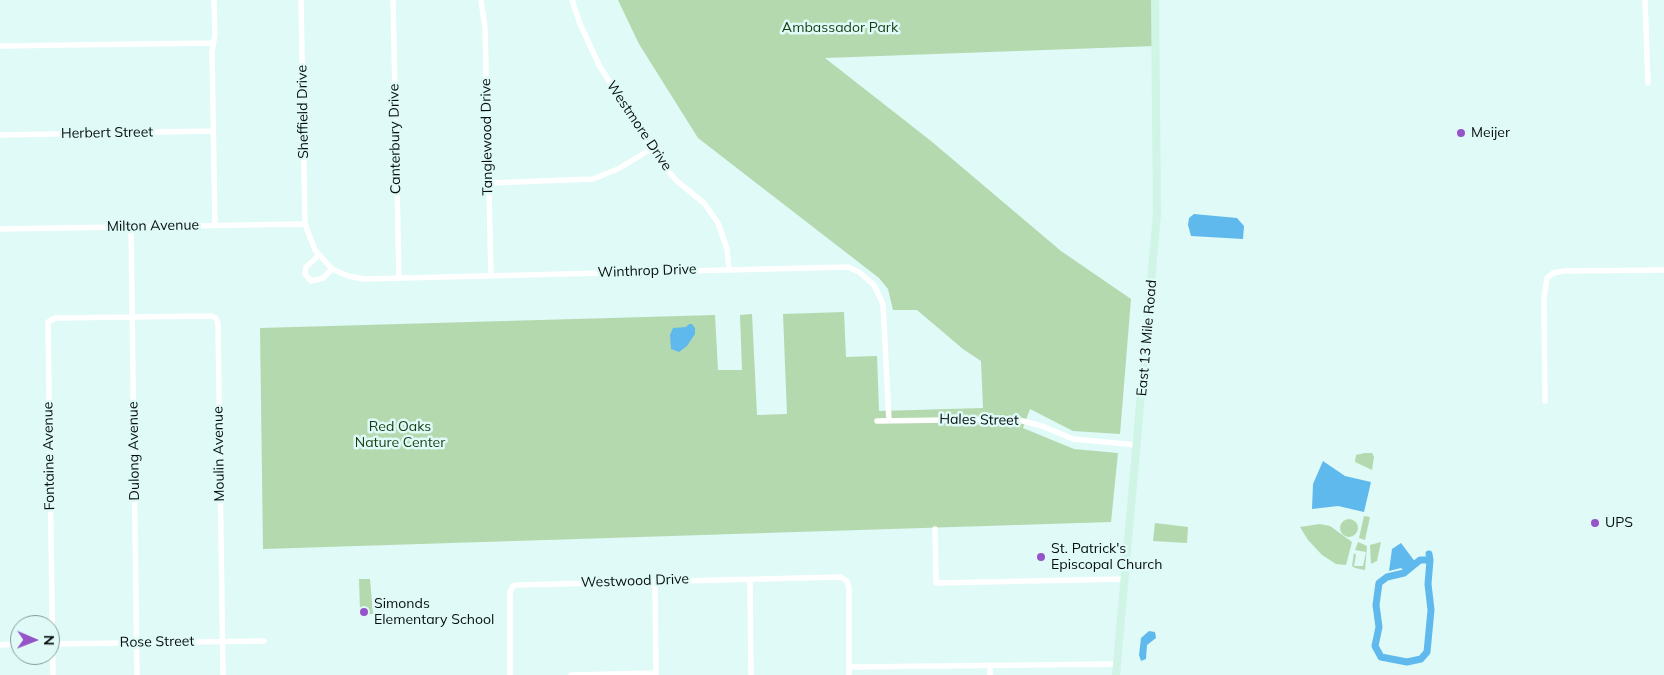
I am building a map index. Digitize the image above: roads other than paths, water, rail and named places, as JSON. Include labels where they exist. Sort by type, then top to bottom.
[{"type":"main road","name":"East 13 Mile Road","points":[[1116,675],[1158,199],[1155,0]]},
{"type":"street","points":[[214,0],[213,131],[215,225]]},
{"type":"street","name":"Sheffield Drive","points":[[301,0],[305,224]]},
{"type":"street","name":"Canterbury Drive","points":[[393,0],[399,277]]},
{"type":"street","name":"Tanglewood Drive","points":[[481,0],[486,28],[491,275]]},
{"type":"street","name":"Westmore Drive","points":[[572,0],[580,24],[599,65],[651,148],[668,172],[704,203],[714,217],[725,239],[729,269]]},
{"type":"street","points":[[1645,0],[1648,84]]},
{"type":"street","points":[[0,46],[213,43]]},
{"type":"street","name":"Herbert Street","points":[[0,136],[213,131]]},
{"type":"street","points":[[488,183],[593,179],[618,169],[651,148]]},
{"type":"street","name":"Milton Avenue","points":[[0,229],[305,224]]},
{"type":"street","name":"Winthrop Drive","points":[[305,224],[318,256],[332,269],[355,278],[848,267],[859,272],[874,286],[883,304],[889,421]]},
{"type":"street","name":"Dulong Avenue","points":[[130,227],[137,675]]},
{"type":"street","points":[[318,256],[306,267],[305,274],[311,281],[322,278],[332,269]]},
{"type":"street","points":[[1545,402],[1544,285],[1548,276],[1564,271],[1664,270]]},
{"type":"street","name":"Moulin Avenue","points":[[132,317],[211,316],[217,320],[222,675]]},
{"type":"street","name":"Fontaine Avenue","points":[[51,615],[48,322],[55,318],[132,317]]},
{"type":"street","name":"Hales Street","points":[[877,421],[1015,419],[1042,426],[1073,439],[1137,445]]},
{"type":"street","points":[[934,529],[936,583],[1124,579]]},
{"type":"street","name":"Westwood Drive","points":[[510,675],[510,592],[513,586],[750,578],[841,577],[847,581],[849,588],[849,667]]},
{"type":"street","points":[[750,578],[751,675]]},
{"type":"street","points":[[571,675],[656,674],[655,581]]},
{"type":"street","name":"Rose Street","points":[[60,644],[264,641]]},
{"type":"street","points":[[850,675],[849,667],[1116,664]]},
{"type":"street","points":[[990,665],[990,675]]},
{"type":"water","points":[[1194,214],[1237,218],[1244,226],[1243,239],[1191,236],[1188,225],[1189,218]]},
{"type":"water","points":[[692,324],[695,328],[695,334],[687,346],[679,352],[671,349],[670,335],[673,328],[686,327]]},
{"type":"water","points":[[1323,461],[1345,476],[1371,482],[1364,512],[1338,506],[1312,509],[1313,484]]},
{"type":"water","points":[[1401,543],[1416,563],[1405,572],[1401,568],[1389,571],[1392,549]]},
{"type":"water","points":[[1149,631],[1155,632],[1156,638],[1147,645],[1146,659],[1141,661],[1139,655],[1141,638]]},
{"type":"waterway","points":[[1429,554],[1430,560],[1428,584],[1431,610],[1427,652],[1421,659],[1407,662],[1381,657],[1375,646],[1379,627],[1376,605],[1379,583],[1387,577],[1404,573],[1420,560],[1430,560]]},
{"type":"place","name":"Meijer","points":[[1461,133]]},
{"type":"place","name":"UPS","points":[[1595,523]]},
{"type":"place","name":"St. Patrick's Episcopal Church","points":[[1041,557]]},
{"type":"place","name":"Simonds Elementary School","points":[[364,612]]},
{"type":"park label","name":"Ambassador Park","points":[[840,28]]},
{"type":"park label","name":"Red Oaks Nature Center","points":[[400,436]]}]
